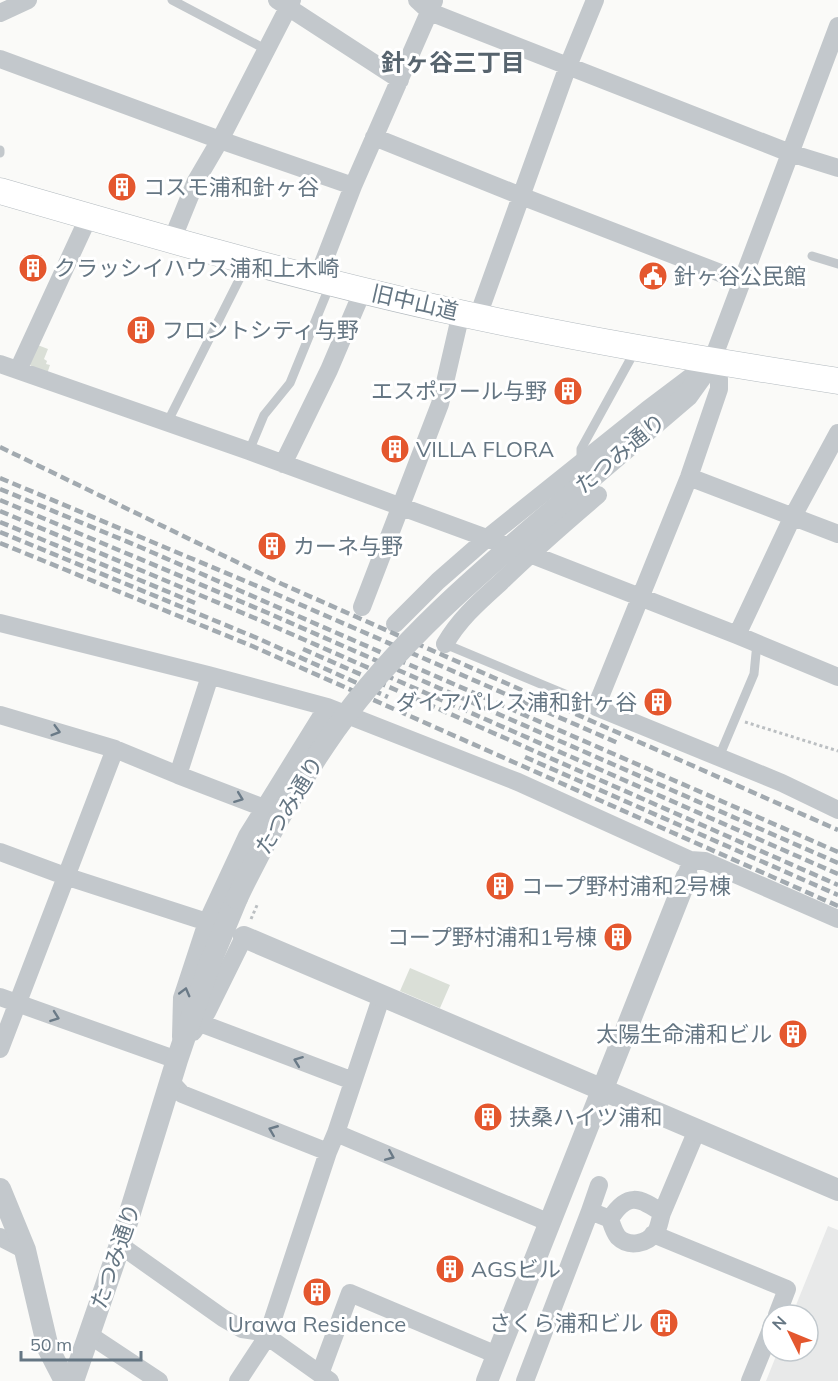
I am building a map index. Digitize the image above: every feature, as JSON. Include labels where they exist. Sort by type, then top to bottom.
[{"type":"main road","name":"旧中山道","points":[[0,191],[248,262],[469,315],[637,348],[838,381]]},
{"type":"street","points":[[0,13],[28,0]]},
{"type":"street","points":[[362,607],[440,404],[469,315],[521,196],[568,66],[595,0]]},
{"type":"street","points":[[172,240],[196,181],[220,140],[286,2],[400,80]]},
{"type":"street","points":[[324,280],[353,186],[400,80],[427,4],[568,66],[790,153],[838,168]]},
{"type":"street","points":[[395,624],[438,581],[486,539],[712,361],[838,26]]},
{"type":"street","points":[[0,59],[353,186]]},
{"type":"street","points":[[374,138],[741,281]]},
{"type":"street","points":[[18,370],[89,216]]},
{"type":"street","points":[[282,464],[329,370],[363,290]]},
{"type":"street","points":[[712,361],[719,379],[719,389],[689,477],[596,707],[782,783],[838,810]]},
{"type":"street","name":"たつみ通り","points":[[73,1381],[120,1245],[210,963],[262,846],[302,781],[336,728],[381,674],[452,599],[496,559],[587,493],[687,396],[712,361]]},
{"type":"street","points":[[0,364],[249,451],[530,554],[838,676]]},
{"type":"street","points":[[737,635],[792,518],[838,433]]},
{"type":"street","points":[[689,477],[838,534]]},
{"type":"street","points":[[446,644],[455,626],[530,554],[587,493]]},
{"type":"street","points":[[0,623],[327,707],[518,782],[688,868]]},
{"type":"street","points":[[178,775],[210,676]]},
{"type":"street","points":[[327,707],[248,836],[207,922],[182,998],[176,1064],[182,1094],[328,1152]]},
{"type":"street","points":[[0,715],[115,748],[264,808]]},
{"type":"street","points":[[0,1049],[9,1000],[65,876],[115,748]]},
{"type":"street","points":[[0,852],[65,876],[207,922]]},
{"type":"street","points":[[487,1381],[688,868],[705,861],[838,919]]},
{"type":"street","points":[[176,1064],[207,1012],[244,938],[838,1190]]},
{"type":"street","points":[[238,1381],[267,1338],[382,995]]},
{"type":"street","points":[[9,1000],[176,1064]]},
{"type":"street","points":[[200,1023],[352,1082]]},
{"type":"street","points":[[590,1211],[610,1219],[617,1236],[627,1242],[637,1244],[649,1239],[698,1130]]},
{"type":"street","points":[[336,1134],[550,1223]]},
{"type":"street","points":[[525,1381],[600,1185]]},
{"type":"street","points":[[0,1189],[25,1250],[48,1348],[65,1381]]},
{"type":"street","points":[[610,1219],[618,1206],[630,1200],[640,1200],[662,1213]]},
{"type":"street","points":[[653,1234],[787,1289],[782,1303]]},
{"type":"street","points":[[0,1237],[25,1250]]},
{"type":"street","points":[[120,1245],[233,1325],[261,1332],[325,1377],[350,1293],[498,1355]]},
{"type":"street","points":[[88,1334],[159,1381]]},
{"type":"street","points":[[750,1381],[760,1356]]},
{"type":"lane","points":[[172,0],[265,49]]},
{"type":"lane","points":[[812,256],[838,264]]},
{"type":"lane","points":[[168,423],[248,262]]},
{"type":"lane","points":[[249,451],[264,415],[290,382],[324,280]]},
{"type":"lane","points":[[585,460],[581,456],[581,449],[637,348]]},
{"type":"lane","points":[[719,758],[754,674],[757,643]]},
{"type":"lane","points":[[446,644],[596,707]]},
{"type":"path","points":[[736,720],[838,751]]},
{"type":"shaded area","points":[[35,344],[48,349],[44,359],[47,361],[46,364],[50,365],[47,374],[33,370],[27,359]]},
{"type":"shaded area","points":[[410,968],[450,985],[440,1008],[400,991]]},
{"type":"shaded area","points":[[828,1226],[838,1230],[838,1381],[766,1381],[773,1363],[820,1363],[820,1303],[797,1303]]},
{"type":"railway","points":[[0,447],[282,584],[838,830]]},
{"type":"railway","points":[[0,478],[276,594],[618,743]]},
{"type":"railway","points":[[0,489],[140,547],[838,852]]},
{"type":"railway","points":[[0,500],[268,613],[838,863]]},
{"type":"railway","points":[[0,511],[264,622],[838,874]]},
{"type":"railway","points":[[0,522],[195,603]]},
{"type":"railway","points":[[0,532],[257,638],[388,697]]},
{"type":"railway","points":[[0,543],[252,646],[838,906]]},
{"type":"railway","points":[[303,649],[838,885]]},
{"type":"railway","points":[[525,757],[838,895]]},
{"type":"place","name":"コスモ浦和針ヶ谷","points":[[122,187]]},
{"type":"place","name":"クラッシイハウス浦和上木崎","points":[[33,268]]},
{"type":"place","name":"針ヶ谷公民館","points":[[653,276]]},
{"type":"place","name":"フロントシティ与野","points":[[141,330]]},
{"type":"place","name":"エスポワール与野","points":[[568,391]]},
{"type":"place","name":"VILLA FLORA","points":[[395,449]]},
{"type":"place","name":"カーネ与野","points":[[272,546]]},
{"type":"place","name":"ダイアパレス浦和針ヶ谷","points":[[658,702]]},
{"type":"place","name":"コープ野村浦和2号棟","points":[[500,886]]},
{"type":"place","name":"コープ野村浦和1号棟","points":[[618,937]]},
{"type":"place","name":"太陽生命浦和ビル","points":[[793,1034]]},
{"type":"place","name":"扶桑ハイツ浦和","points":[[488,1117]]},
{"type":"place","name":"AGSビル","points":[[450,1269]]},
{"type":"place","name":"Urawa Residence","points":[[317,1292]]},
{"type":"place","name":"さくら浦和ビル","points":[[664,1323]]},
{"type":"district","name":"針ヶ谷三丁目","points":[[453,63]]}]
